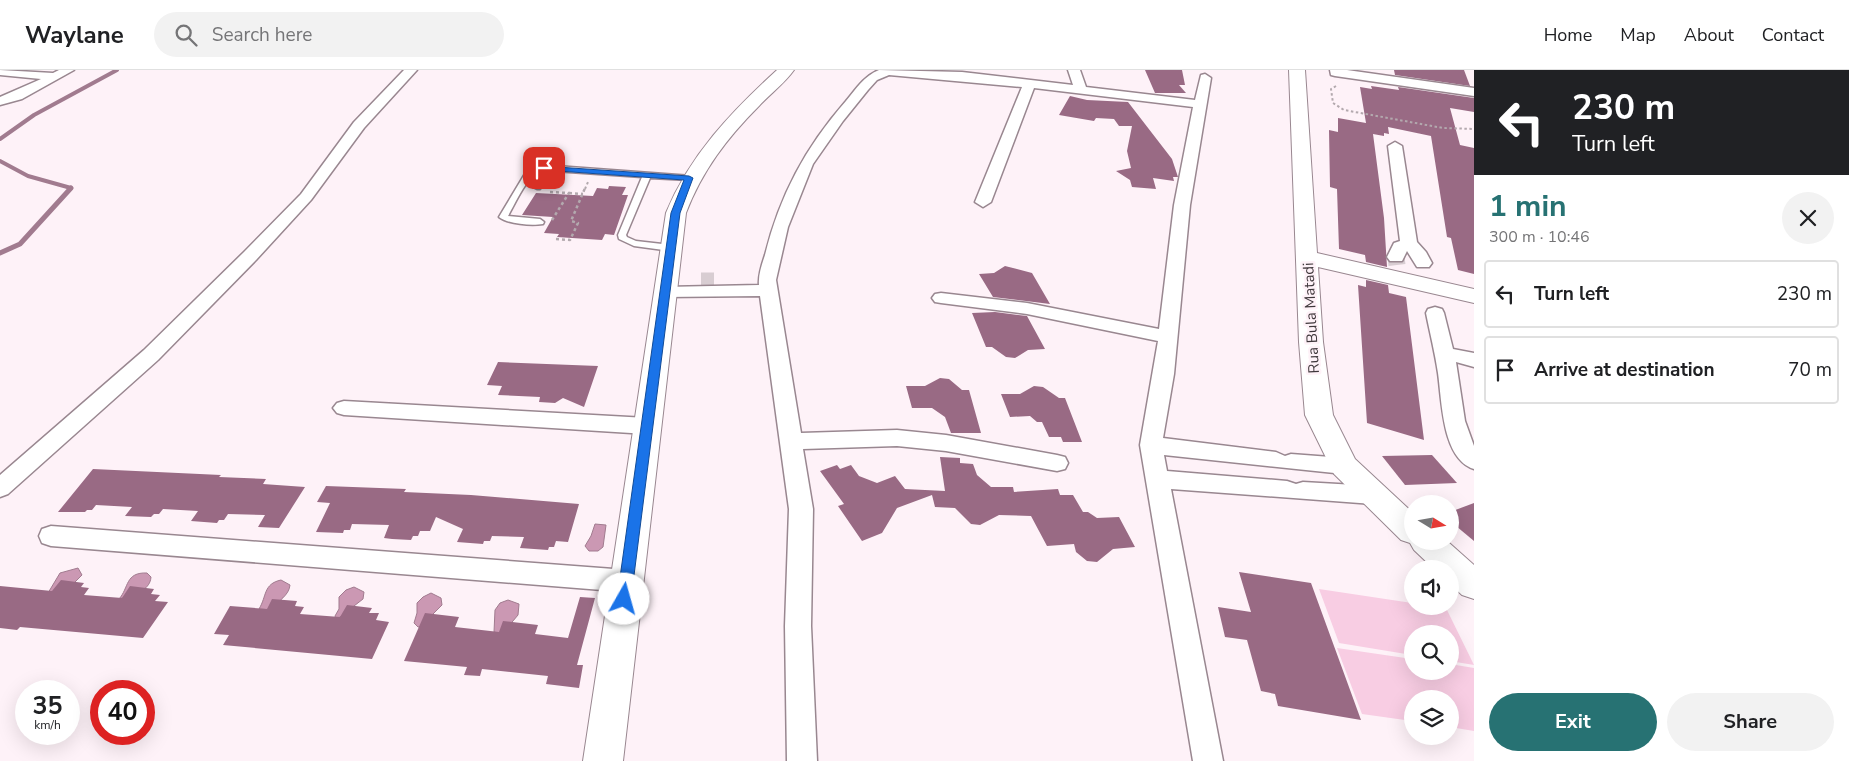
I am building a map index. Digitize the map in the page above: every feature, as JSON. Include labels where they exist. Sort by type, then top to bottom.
[{"type":"street","points":[[0,101],[17,96],[68,70]]},
{"type":"street","points":[[0,488],[144,361],[250,256],[306,197],[359,125],[411,70]]},
{"type":"street","points":[[603,761],[676,213],[689,178],[742,112],[786,70]]},
{"type":"street","points":[[1074,70],[1081,90]]},
{"type":"street","name":"Rua Bula Matadi","points":[[1297,70],[1313,368],[1319,414],[1344,466],[1404,524]]},
{"type":"street","points":[[0,71],[55,77]]},
{"type":"street","points":[[802,761],[798,626],[801,508],[768,285],[780,227],[806,164],[838,118],[864,87],[873,77],[887,71],[962,73],[1029,84],[1199,104]]},
{"type":"street","points":[[1205,78],[1182,205],[1164,374],[1151,445],[1208,761]]},
{"type":"street","points":[[1337,78],[1474,92]]},
{"type":"street","points":[[983,202],[1029,84]]},
{"type":"street","points":[[1395,146],[1409,243],[1418,252],[1426,273]]},
{"type":"street","points":[[1396,266],[1400,247],[1409,243]]},
{"type":"street","points":[[1308,258],[1396,266],[1426,273],[1474,296]]},
{"type":"street","points":[[666,287],[768,285]]},
{"type":"street","points":[[941,298],[988,301],[1041,310],[1167,337]]},
{"type":"street","points":[[1435,314],[1444,353],[1456,429],[1460,442],[1474,461]]},
{"type":"street","points":[[1444,353],[1474,360]]},
{"type":"street","points":[[344,408],[647,426]]},
{"type":"street","points":[[791,441],[897,438],[946,442],[1057,463]]},
{"type":"street","points":[[1151,445],[1290,462],[1344,466]]},
{"type":"street","points":[[1183,449],[1192,482]]},
{"type":"street","points":[[1290,462],[1302,491]]},
{"type":"street","points":[[1157,479],[1373,495]]},
{"type":"street","points":[[51,536],[627,581]]},
{"type":"street","points":[[1434,550],[1474,585]]},
{"type":"lane","points":[[543,221],[508,219],[503,216],[530,172],[558,168],[689,178]]},
{"type":"lane","points":[[537,187],[542,170]]},
{"type":"lane","points":[[647,175],[622,235],[623,239],[634,243],[670,248]]},
{"type":"path","points":[[1337,78],[1331,89],[1332,101],[1335,106],[1344,110],[1443,128],[1474,130]]},
{"type":"path","points":[[556,239],[570,240],[578,223],[571,221],[592,175]]},
{"type":"path","points":[[550,192],[554,184]]},
{"type":"path","points":[[537,187],[534,191],[583,194]]},
{"type":"path","points":[[543,221],[554,220],[569,193]]},
{"type":"shaded area","points":[[595,524],[606,525],[603,547],[598,551],[589,551],[585,546]]},
{"type":"shaded area","points":[[78,568],[82,575],[72,585],[48,593],[60,573]]},
{"type":"shaded area","points":[[140,573],[147,573],[151,577],[150,582],[144,589],[119,599],[131,578]]},
{"type":"shaded area","points":[[281,580],[290,585],[285,595],[272,610],[259,609],[271,584]]},
{"type":"shaded area","points":[[354,587],[364,592],[363,599],[336,620],[335,616],[339,609],[339,597],[346,590]]},
{"type":"shaded area","points":[[1319,589],[1404,602],[1404,615],[1449,615],[1454,625],[1404,625],[1404,654],[1339,643]]},
{"type":"shaded area","points":[[431,593],[441,598],[442,605],[418,627],[414,623],[417,603]]},
{"type":"shaded area","points":[[508,600],[519,604],[518,615],[502,634],[494,632],[495,610],[500,603]]},
{"type":"shaded area","points":[[1459,634],[1474,665],[1459,662]]},
{"type":"shaded area","points":[[1337,648],[1404,658],[1404,680],[1459,680],[1459,666],[1474,668],[1474,731],[1459,728],[1459,690],[1404,690],[1404,720],[1362,714]]},
{"type":"building","points":[[1145,70],[1182,70],[1185,85],[1179,85],[1186,93],[1155,93]]},
{"type":"building","points":[[1394,70],[1464,70],[1470,86],[1395,75]]},
{"type":"building","points":[[1371,86],[1399,90],[1398,87],[1474,98],[1474,112],[1450,108],[1460,145],[1474,148],[1474,274],[1458,270],[1451,238],[1447,237],[1431,136],[1388,127],[1389,134],[1384,133],[1384,136],[1373,134],[1384,218],[1387,267],[1366,262],[1365,255],[1339,249],[1337,189],[1330,187],[1329,130],[1338,132],[1338,118],[1366,123],[1360,87],[1372,89]]},
{"type":"building","points":[[1070,96],[1087,100],[1128,102],[1172,159],[1178,177],[1173,177],[1174,181],[1153,178],[1156,189],[1132,187],[1130,180],[1116,171],[1131,168],[1127,151],[1132,126],[1119,126],[1114,119],[1096,118],[1094,121],[1059,115]]},
{"type":"building","points":[[609,186],[626,187],[622,195],[628,195],[614,235],[605,234],[602,240],[557,237],[559,234],[544,233],[553,217],[522,215],[536,193],[593,196],[597,188],[608,189]]},
{"type":"building","points":[[1005,266],[1032,273],[1050,304],[993,297],[979,274],[994,273]]},
{"type":"building","points":[[1366,280],[1388,285],[1389,293],[1406,297],[1424,440],[1367,423],[1358,285],[1366,287]]},
{"type":"building","points":[[995,312],[1027,316],[1045,349],[1028,350],[1015,358],[1006,357],[992,347],[986,347],[972,313]]},
{"type":"building","points":[[498,362],[598,366],[584,407],[563,398],[555,403],[539,402],[540,397],[498,395],[502,386],[487,385]]},
{"type":"building","points":[[940,378],[949,379],[962,390],[969,390],[981,433],[951,433],[945,417],[932,408],[912,408],[906,386],[925,386]]},
{"type":"building","points":[[1034,386],[1043,387],[1059,398],[1065,398],[1082,442],[1063,442],[1061,437],[1049,437],[1042,422],[1037,422],[1030,416],[1010,417],[1001,394],[1020,394]]},
{"type":"building","points":[[1432,455],[1457,483],[1405,485],[1382,456]]},
{"type":"building","points":[[940,457],[960,458],[960,463],[973,464],[977,475],[991,487],[1013,487],[1014,492],[1058,489],[1060,495],[1073,495],[1083,512],[1088,512],[1097,518],[1119,517],[1135,547],[1113,549],[1097,562],[1087,561],[1076,552],[1074,544],[1047,546],[1031,516],[999,515],[980,525],[971,524],[955,508],[935,507],[932,495],[897,508],[882,533],[862,541],[838,506],[844,504],[820,471],[837,465],[840,469],[851,465],[859,476],[877,483],[895,476],[905,489],[945,491]]},
{"type":"building","points":[[93,469],[221,475],[219,477],[266,479],[263,484],[305,487],[279,528],[258,527],[265,515],[228,514],[224,520],[219,520],[217,523],[191,521],[198,511],[163,509],[159,514],[154,514],[151,517],[125,516],[132,507],[96,505],[92,510],[85,512],[58,512]]},
{"type":"building","points":[[326,486],[406,489],[404,492],[471,495],[579,504],[568,542],[556,541],[554,547],[549,547],[548,550],[520,548],[524,537],[492,536],[490,541],[484,541],[483,544],[457,542],[463,529],[436,517],[430,531],[420,531],[418,536],[413,536],[411,540],[392,539],[384,538],[389,525],[352,524],[350,530],[344,530],[343,533],[316,532],[330,503],[317,502]]},
{"type":"building","points":[[1474,503],[1474,541],[1459,528],[1459,509]]},
{"type":"building","points":[[1239,572],[1311,583],[1361,720],[1278,706],[1275,694],[1261,691],[1247,640],[1225,637],[1218,607],[1251,612]]},
{"type":"building","points":[[61,580],[84,583],[81,587],[89,588],[84,595],[122,598],[130,586],[154,589],[151,594],[160,595],[155,601],[168,602],[143,638],[20,627],[17,630],[0,628],[0,586],[52,591]]},
{"type":"building","points":[[580,597],[595,598],[577,665],[583,665],[579,688],[546,684],[548,676],[482,669],[480,676],[464,675],[467,667],[404,661],[425,613],[459,617],[455,627],[499,632],[503,621],[538,625],[535,634],[568,638]]},
{"type":"building","points":[[272,599],[297,601],[295,606],[304,607],[300,614],[340,617],[347,605],[372,608],[369,613],[379,613],[376,620],[389,622],[372,659],[223,645],[229,635],[214,634],[230,606],[267,609]]},
{"type":"waterway","points":[[0,139],[34,115],[117,70]]},
{"type":"waterway","points":[[0,161],[28,176],[71,188]]},
{"type":"waterway","points":[[0,253],[20,244],[71,188]]},
{"type":"tunnel","points":[[1396,257],[1397,265]]},
{"type":"tunnel","points":[[701,281],[714,281]]},
{"type":"route","points":[[544,168],[689,178],[676,213],[670,248],[624,599]]}]
